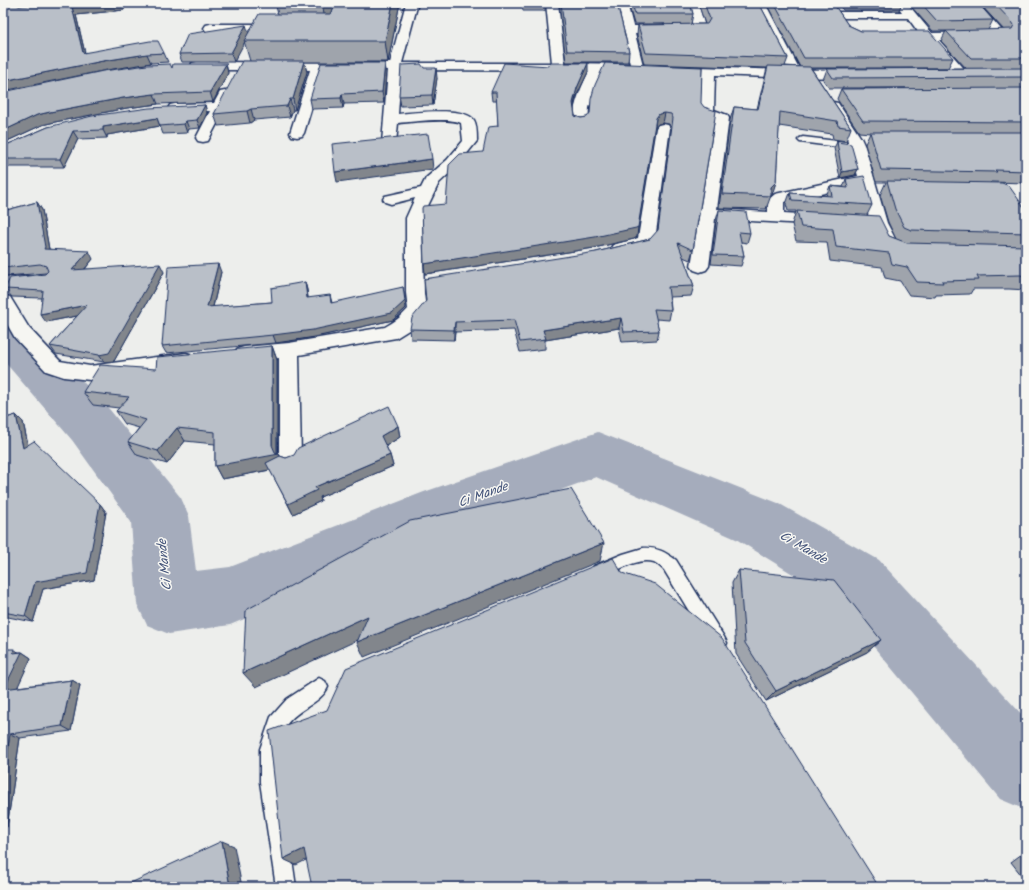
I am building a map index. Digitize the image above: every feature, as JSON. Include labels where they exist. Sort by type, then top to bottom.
[{"type":"street","points":[[389,143],[395,66],[412,3]]},
{"type":"street","points":[[552,3],[559,67]]},
{"type":"street","points":[[621,3],[638,68]]},
{"type":"street","points":[[628,30],[700,30],[692,3]]},
{"type":"street","points":[[759,3],[803,74],[822,89]]},
{"type":"street","points":[[830,3],[845,26]]},
{"type":"street","points":[[901,3],[961,73]]},
{"type":"street","points":[[889,37],[1001,36],[972,3]]},
{"type":"street","points":[[837,15],[911,16]]},
{"type":"street","points":[[210,28],[274,28]]},
{"type":"street","points":[[252,41],[258,28]]},
{"type":"street","points":[[203,138],[246,53]]},
{"type":"street","points":[[185,66],[598,67],[803,74],[866,73]]},
{"type":"street","points":[[297,133],[317,67]]},
{"type":"street","points":[[581,122],[581,110],[587,90],[598,67]]},
{"type":"street","points":[[700,266],[722,118],[707,112],[709,71]]},
{"type":"street","points":[[946,73],[976,74]]},
{"type":"street","points":[[841,94],[825,94],[856,142],[872,189],[871,223],[889,245],[900,250]]},
{"type":"street","points":[[158,109],[220,107]]},
{"type":"street","points":[[226,356],[289,350],[389,333],[400,328],[409,321],[417,310],[422,281],[414,218],[432,181],[452,163],[470,141],[468,122],[465,119],[458,117],[433,116],[391,119]]},
{"type":"street","points":[[600,253],[641,244],[646,240],[663,128]]},
{"type":"street","points":[[856,142],[870,138]]},
{"type":"street","points":[[776,217],[776,200],[781,197],[829,188],[872,189]]},
{"type":"street","points":[[391,199],[428,191]]},
{"type":"street","points":[[708,213],[839,221]]},
{"type":"street","points":[[3,301],[22,333],[53,366],[64,370],[90,372],[202,358]]},
{"type":"street","points":[[289,350],[290,458]]},
{"type":"lane","points":[[803,140],[856,142]]},
{"type":"lane","points":[[3,282],[41,279]]},
{"type":"lane","points":[[582,578],[633,557],[646,555],[658,556],[670,565],[728,659]]},
{"type":"lane","points":[[286,887],[270,782],[269,749],[276,723],[293,705],[320,687]]},
{"type":"building","points":[[3,3],[16,3],[19,6],[28,5],[29,3],[104,3],[72,7],[83,53],[150,41],[158,41],[164,53],[147,54],[103,61],[3,81]]},
{"type":"building","points":[[275,3],[323,3],[275,4]]},
{"type":"building","points":[[337,3],[393,3],[385,41],[244,41],[259,14],[331,14]]},
{"type":"building","points":[[561,3],[617,3],[629,52],[567,51]]},
{"type":"building","points":[[632,3],[690,3],[693,14],[635,14]]},
{"type":"building","points":[[704,3],[759,3],[788,58],[646,53],[638,25],[707,24],[710,19]]},
{"type":"building","points":[[774,3],[833,3],[848,25],[861,31],[929,31],[953,58],[804,58]]},
{"type":"building","points":[[921,3],[978,3],[993,20],[937,21]]},
{"type":"building","points":[[994,3],[1026,3],[1026,58],[971,58],[946,31],[1012,29],[1014,25],[1012,22]]},
{"type":"building","points":[[246,25],[231,53],[179,54],[188,34]]},
{"type":"building","points":[[242,61],[304,61],[293,99],[290,99],[287,106],[214,114]]},
{"type":"building","points":[[321,63],[385,63],[382,92],[342,94],[341,98],[310,99]]},
{"type":"building","points":[[504,63],[549,66],[550,63],[588,63],[577,88],[573,103],[575,116],[581,118],[587,117],[590,113],[591,99],[595,85],[605,63],[702,67],[701,103],[704,107],[716,111],[693,250],[678,243],[694,286],[668,287],[671,310],[654,309],[659,331],[624,332],[621,318],[543,330],[546,339],[520,342],[514,320],[455,322],[454,330],[410,329],[412,318],[426,301],[424,279],[596,252],[650,239],[658,230],[673,118],[671,114],[665,113],[659,114],[656,118],[638,227],[595,237],[424,264],[422,208],[423,206],[446,204],[449,165],[460,154],[483,152],[488,127],[498,126],[496,92],[491,92]]},
{"type":"building","points":[[170,64],[172,68],[173,64],[226,64],[210,92],[154,94],[123,98],[37,115],[3,131],[3,92],[103,71],[147,65]]},
{"type":"building","points":[[421,64],[424,68],[436,68],[432,95],[399,96],[401,65]]},
{"type":"building","points":[[768,66],[810,67],[851,128],[838,126],[837,121],[780,112],[776,182],[771,187],[771,196],[722,194],[734,107],[758,109]]},
{"type":"building","points":[[1026,68],[1026,77],[833,78],[827,69]]},
{"type":"building","points":[[1026,88],[1026,122],[863,121],[841,89]]},
{"type":"building","points":[[205,105],[197,120],[186,121],[184,124],[160,126],[157,118],[103,127],[103,130],[73,131],[60,159],[3,159],[3,149],[6,146],[4,146],[48,127],[92,116],[149,108]]},
{"type":"building","points":[[870,132],[1026,132],[1026,171],[881,170]]},
{"type":"building","points":[[428,134],[432,159],[335,172],[332,144]]},
{"type":"building","points":[[837,142],[851,144],[858,169],[842,172]]},
{"type":"building","points":[[864,176],[872,205],[792,200],[790,193],[832,196],[830,186],[848,188],[846,179]]},
{"type":"building","points":[[887,181],[1002,183],[1009,186],[1026,210],[1026,233],[911,230],[904,227],[895,209]]},
{"type":"building","points":[[37,202],[45,247],[44,249],[89,251],[72,270],[160,264],[109,353],[99,355],[50,346],[87,305],[40,314],[43,291],[5,289],[10,278],[45,274],[48,271],[46,266],[40,264],[3,268],[3,211]]},
{"type":"building","points":[[719,210],[746,212],[750,233],[739,232],[744,256],[713,255]]},
{"type":"building","points":[[797,211],[879,216],[889,236],[907,243],[1026,246],[1026,276],[977,276],[979,280],[942,281],[943,283],[917,282],[907,267],[892,264],[889,253],[836,247],[833,229],[801,227]]},
{"type":"building","points":[[218,264],[207,307],[272,302],[271,288],[305,282],[307,298],[330,295],[331,303],[403,287],[405,301],[392,313],[313,330],[162,346],[168,267]]},
{"type":"building","points":[[272,346],[272,445],[275,452],[279,454],[215,466],[215,432],[177,428],[158,451],[128,442],[146,420],[116,411],[129,397],[83,392],[100,365],[156,369],[157,357]]},
{"type":"building","points":[[389,406],[398,426],[381,436],[390,455],[315,487],[317,490],[288,504],[266,463],[280,456],[286,458],[294,455],[298,448]]},
{"type":"building","points":[[16,415],[23,448],[34,441],[100,504],[87,573],[35,582],[25,616],[3,612],[3,419]]},
{"type":"building","points":[[571,489],[604,543],[357,642],[368,616],[243,673],[246,610],[410,521]]},
{"type":"building","points":[[613,558],[622,573],[655,584],[722,638],[879,887],[312,887],[304,849],[283,859],[269,731],[327,710],[346,668]]},
{"type":"building","points":[[739,570],[834,580],[881,640],[776,691],[745,643]]},
{"type":"building","points":[[3,649],[14,649],[13,653],[22,652],[4,689],[72,680],[62,726],[10,734],[3,779]]},
{"type":"building","points":[[222,841],[230,887],[122,887]]},
{"type":"waterway","name":"Ci Mande","points":[[3,328],[91,425],[160,516],[169,604],[230,596],[444,509],[598,454],[757,521],[857,580],[1026,773]]}]
